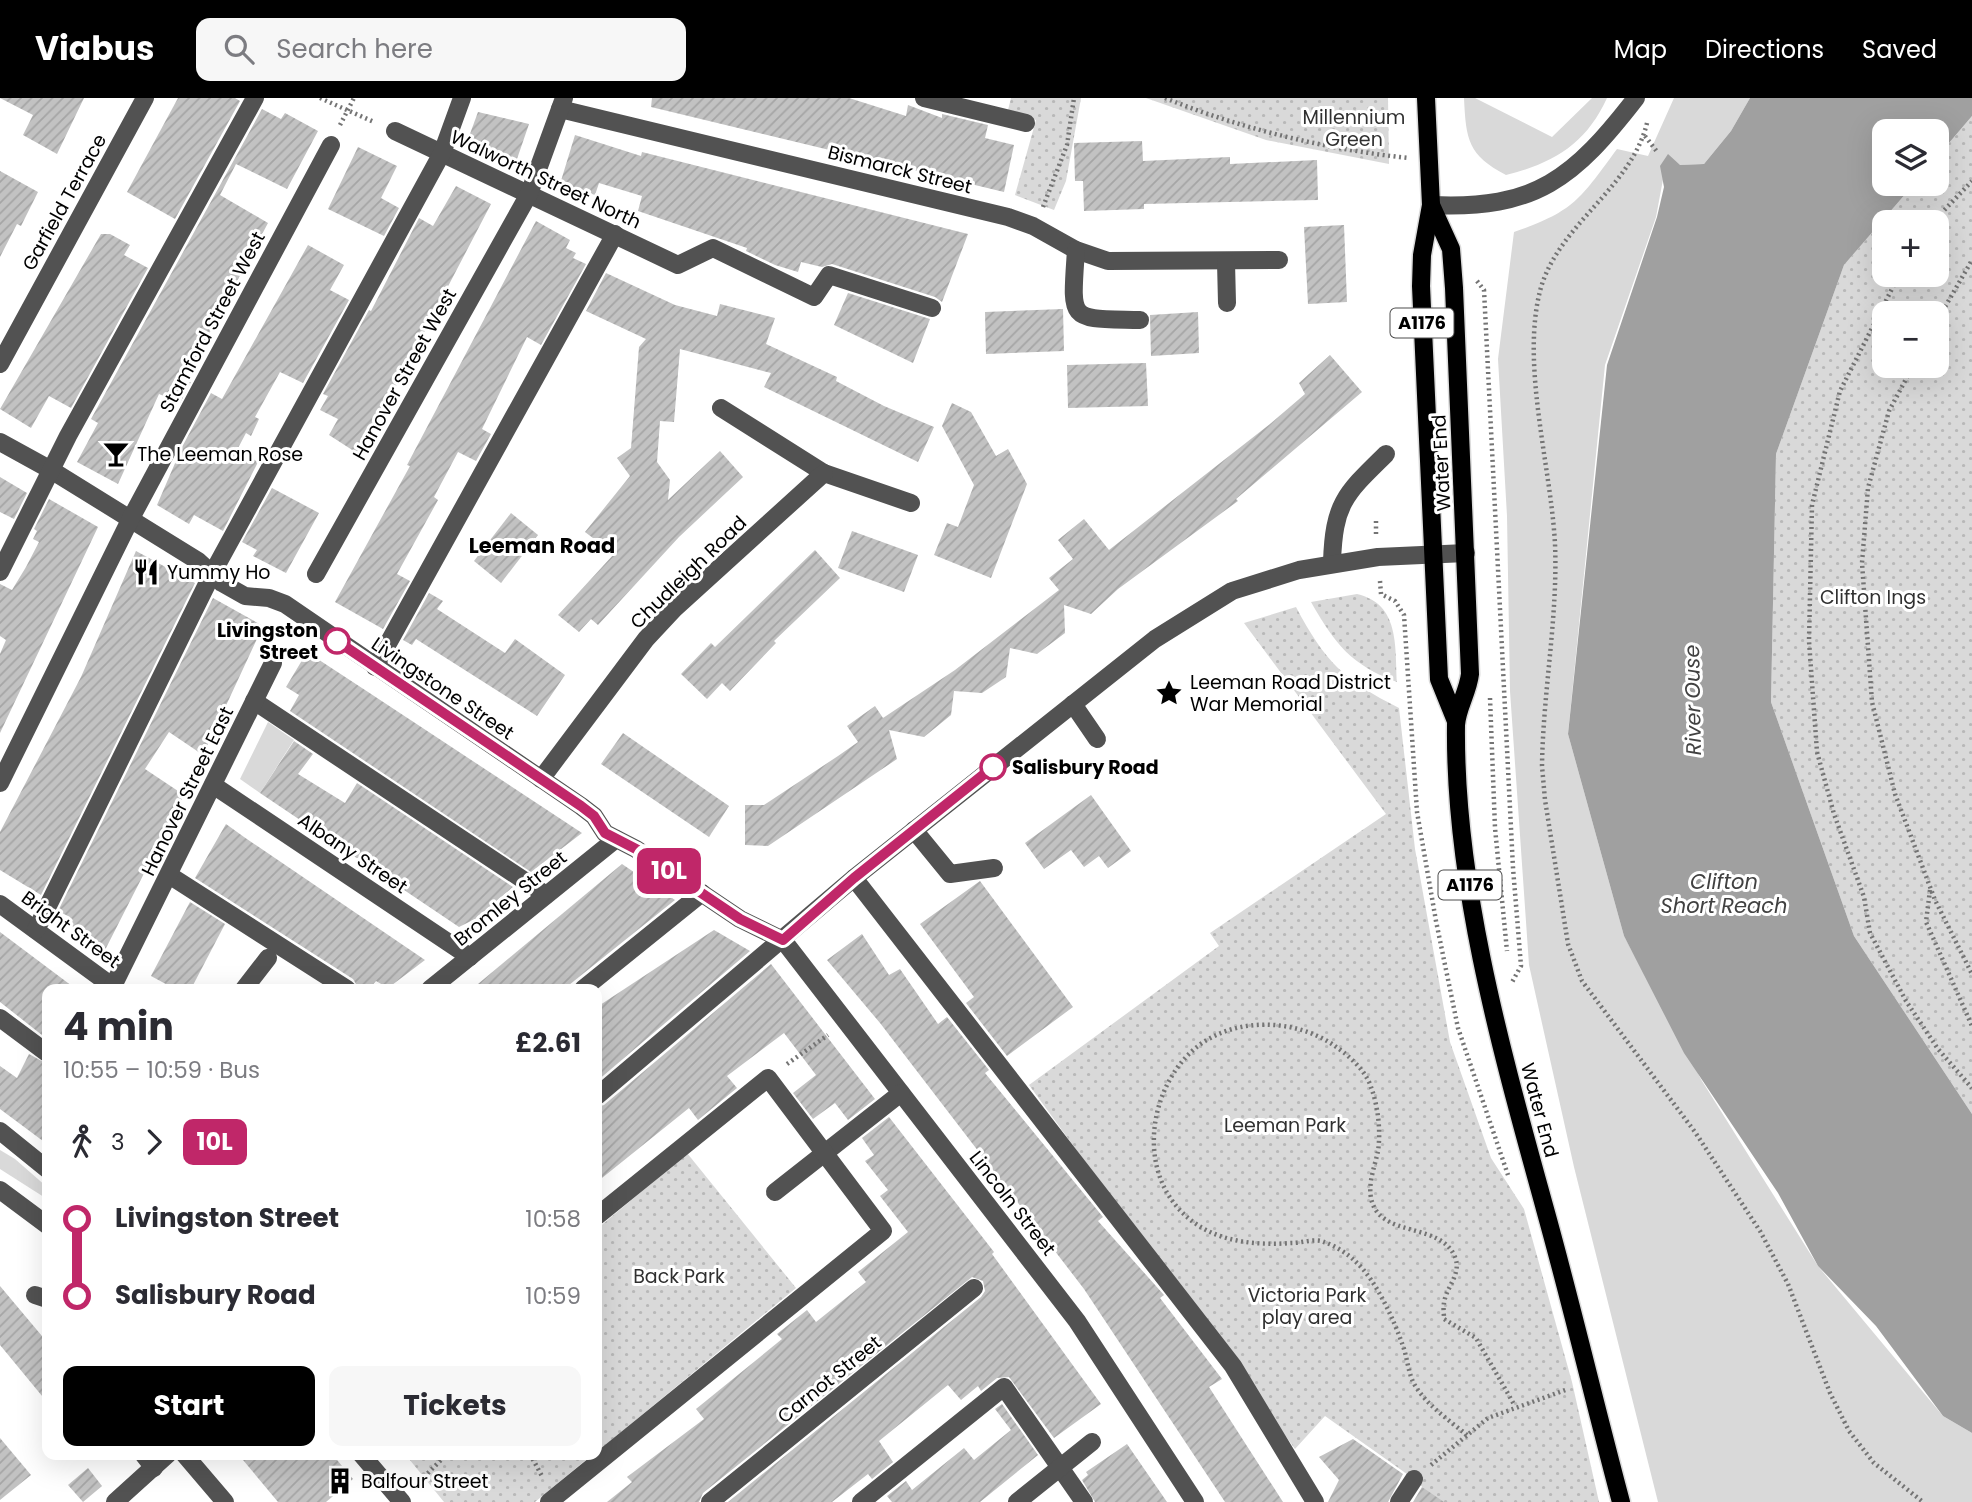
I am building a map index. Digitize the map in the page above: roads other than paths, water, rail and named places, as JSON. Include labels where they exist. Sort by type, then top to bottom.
[{"type":"main road","name":"Water End","points":[[1426,98],[1431,205],[1422,255],[1421,286],[1440,684],[1456,721]]},
{"type":"main road","name":"Water End","points":[[1431,205],[1451,248],[1470,674],[1456,721],[1459,796],[1482,966],[1621,1502]]},
{"type":"street","name":"Garfield Terrace","points":[[0,364],[145,98]]},
{"type":"street","points":[[0,572],[51,470],[255,98]]},
{"type":"street","points":[[36,930],[212,574],[442,153],[462,98]]},
{"type":"street","points":[[924,98],[1026,123]]},
{"type":"street","points":[[1431,205],[1476,206],[1539,191],[1564,176],[1599,145],[1636,98]]},
{"type":"street","name":"Hanover Street West","points":[[316,574],[529,194],[562,104]]},
{"type":"street","name":"Bismarck Street","points":[[562,104],[1008,217],[1033,226],[1076,250],[1108,261],[1279,260]]},
{"type":"street","name":"Walworth Street North","points":[[395,131],[678,265],[713,248],[814,297],[829,275],[932,308]]},
{"type":"street","name":"Stamford Street West","points":[[0,783],[130,520],[331,145]]},
{"type":"street","points":[[374,667],[615,234]]},
{"type":"street","points":[[1076,250],[1073,298],[1077,312],[1086,318],[1140,320]]},
{"type":"street","points":[[1226,262],[1227,303]]},
{"type":"street","points":[[721,408],[824,473],[911,503]]},
{"type":"street","name":"Livingstone Street","points":[[0,442],[51,470],[198,561],[245,596],[269,598],[285,604],[594,816],[605,833],[740,919],[783,940]]},
{"type":"street","points":[[1332,562],[1333,538],[1342,502],[1349,490],[1386,454]]},
{"type":"street","name":"Chudleigh Road","points":[[541,779],[646,639],[674,609],[824,473]]},
{"type":"street","points":[[602,1092],[854,878],[1155,639],[1232,591],[1332,562],[1434,553],[1466,553]]},
{"type":"street","name":"Hanover Street East","points":[[117,984],[273,663]]},
{"type":"street","points":[[254,701],[546,895]]},
{"type":"street","points":[[1073,704],[1097,739]]},
{"type":"street","name":"Albany Street","points":[[213,785],[470,957]]},
{"type":"street","points":[[914,830],[950,874],[994,868]]},
{"type":"street","name":"Bromley Street","points":[[436,984],[616,839]]},
{"type":"street","points":[[169,875],[339,984]]},
{"type":"street","points":[[854,878],[1233,1366],[1315,1502]]},
{"type":"street","points":[[589,984],[702,893]]},
{"type":"street","name":"Bright Street","points":[[0,904],[110,984]]},
{"type":"street","name":"Lincoln Street","points":[[783,940],[1077,1321],[1195,1502]]},
{"type":"street","points":[[248,984],[268,958]]},
{"type":"street","points":[[0,1018],[42,1049]]},
{"type":"street","points":[[602,1212],[768,1078],[883,1231],[602,1458]]},
{"type":"street","points":[[775,1192],[901,1093]]},
{"type":"street","points":[[0,1131],[42,1165]]},
{"type":"street","points":[[0,1190],[42,1220]]},
{"type":"street","name":"Carnot Street","points":[[710,1502],[974,1288]]},
{"type":"street","points":[[861,1502],[1004,1387],[1084,1502]]},
{"type":"street","points":[[1017,1502],[1092,1442]]},
{"type":"street","points":[[189,1460],[225,1502]]},
{"type":"street","points":[[366,1460],[401,1501]]},
{"type":"street","points":[[548,1502],[600,1460]]},
{"type":"street","points":[[115,1502],[148,1461]]},
{"type":"street","points":[[1399,1502],[1414,1479]]},
{"type":"water","name":"Clifton Short Reach","points":[[1750,98],[1972,98],[1972,116],[1949,143],[1949,119],[1872,119],[1872,196],[1904,196],[1892,210],[1872,210],[1872,233],[1844,265],[1776,454],[1771,702],[1854,936],[1972,1114],[1972,1433],[1943,1416],[1876,1326],[1818,1266],[1778,1193],[1684,1053],[1624,936],[1568,734],[1607,365],[1657,217],[1664,187],[1660,166],[1668,154],[1680,165],[1704,164],[1731,131]]},
{"type":"place","name":"The Leeman Rose","points":[[116,454]]},
{"type":"place","name":"Yummy Ho","points":[[146,572]]},
{"type":"place","name":"Livingston Street","points":[[337,641]]},
{"type":"place","name":"Leeman Road District War Memorial","points":[[1169,693]]},
{"type":"place","name":"Salisbury Road","points":[[993,767]]},
{"type":"place","name":"Balfour Street","points":[[340,1481]]},
{"type":"district","name":"Leeman Road","points":[[542,546]]},
{"type":"park label","name":"Millennium Green","points":[[1354,128]]},
{"type":"park label","name":"Clifton Ings","points":[[1873,597]]},
{"type":"park label","name":"Leeman Park","points":[[1285,1125]]},
{"type":"park label","name":"Back Park","points":[[679,1276]]},
{"type":"park label","name":"Victoria Park play area","points":[[1307,1306]]},
{"type":"water label","name":"River Ouse","points":[[1693,700]]}]
